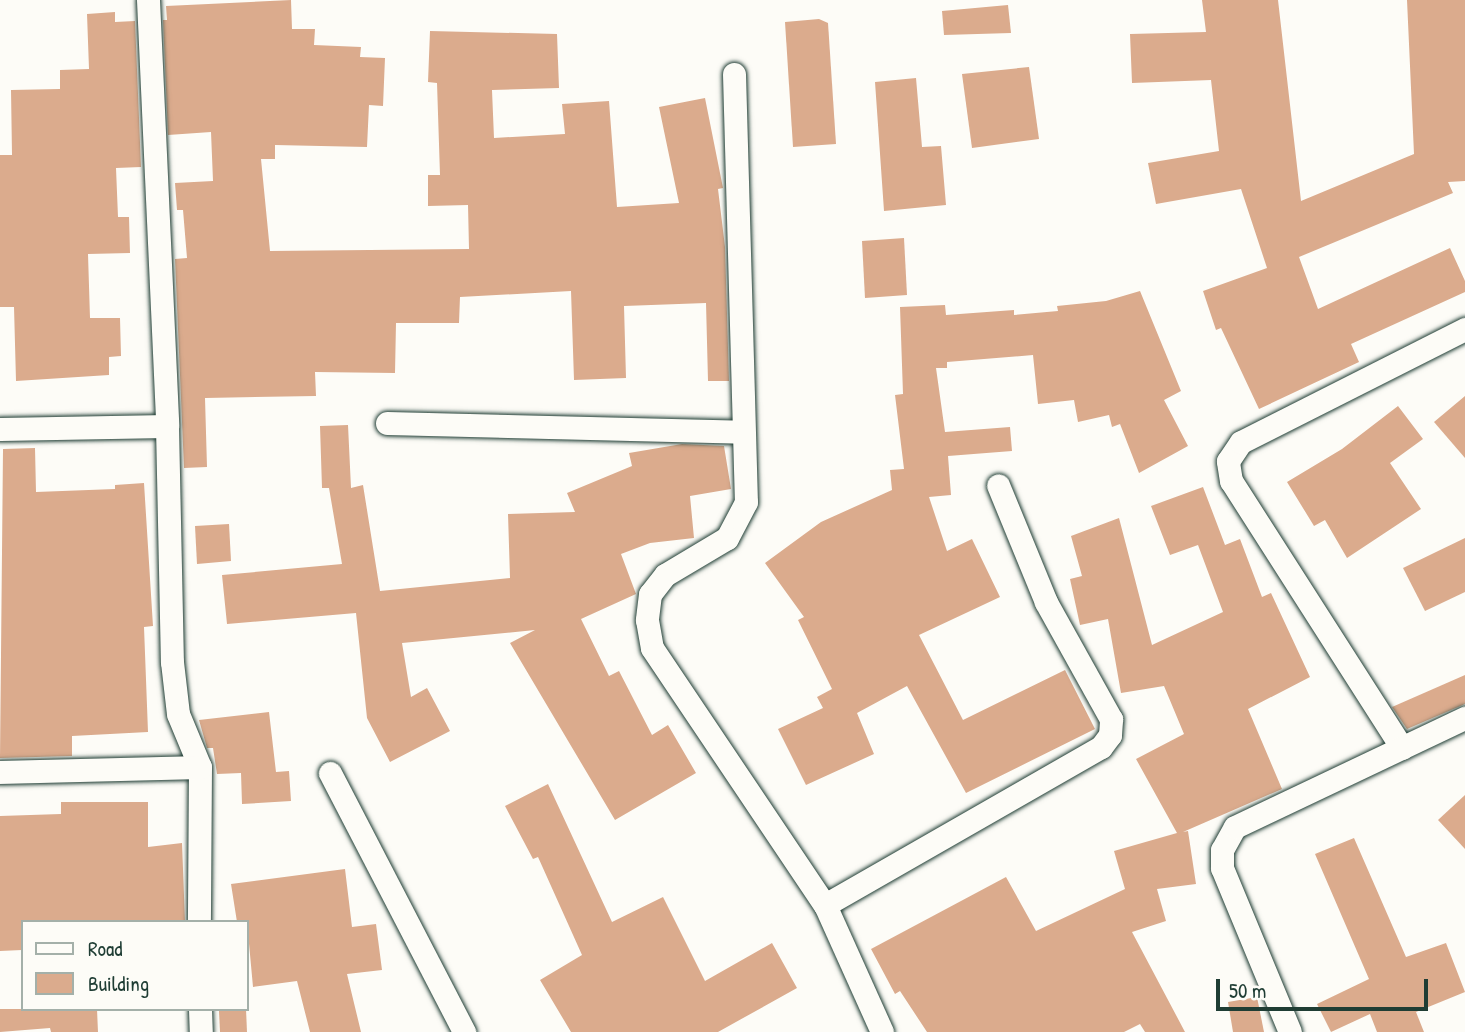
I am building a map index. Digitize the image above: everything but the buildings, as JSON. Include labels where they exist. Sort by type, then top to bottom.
[{"type":"street","points":[[148,0],[167,426],[172,662],[178,714],[200,766],[199,920]]},
{"type":"street","points":[[734,74],[746,502],[727,538],[665,575],[650,594],[647,620],[652,648],[825,905],[882,1032]]},
{"type":"street","points":[[1402,748],[1231,481],[1228,461],[1241,442],[1465,329]]},
{"type":"street","points":[[387,422],[743,432]]},
{"type":"street","points":[[0,429],[167,426]]},
{"type":"street","points":[[825,905],[1101,747],[1110,735],[1111,719],[1046,602],[998,485]]},
{"type":"street","points":[[1290,1032],[1222,868],[1222,850],[1235,827],[1465,718]]},
{"type":"street","points":[[0,772],[200,766]]},
{"type":"street","points":[[330,773],[464,1032]]},
{"type":"street","points":[[200,1011],[201,1032]]}]
